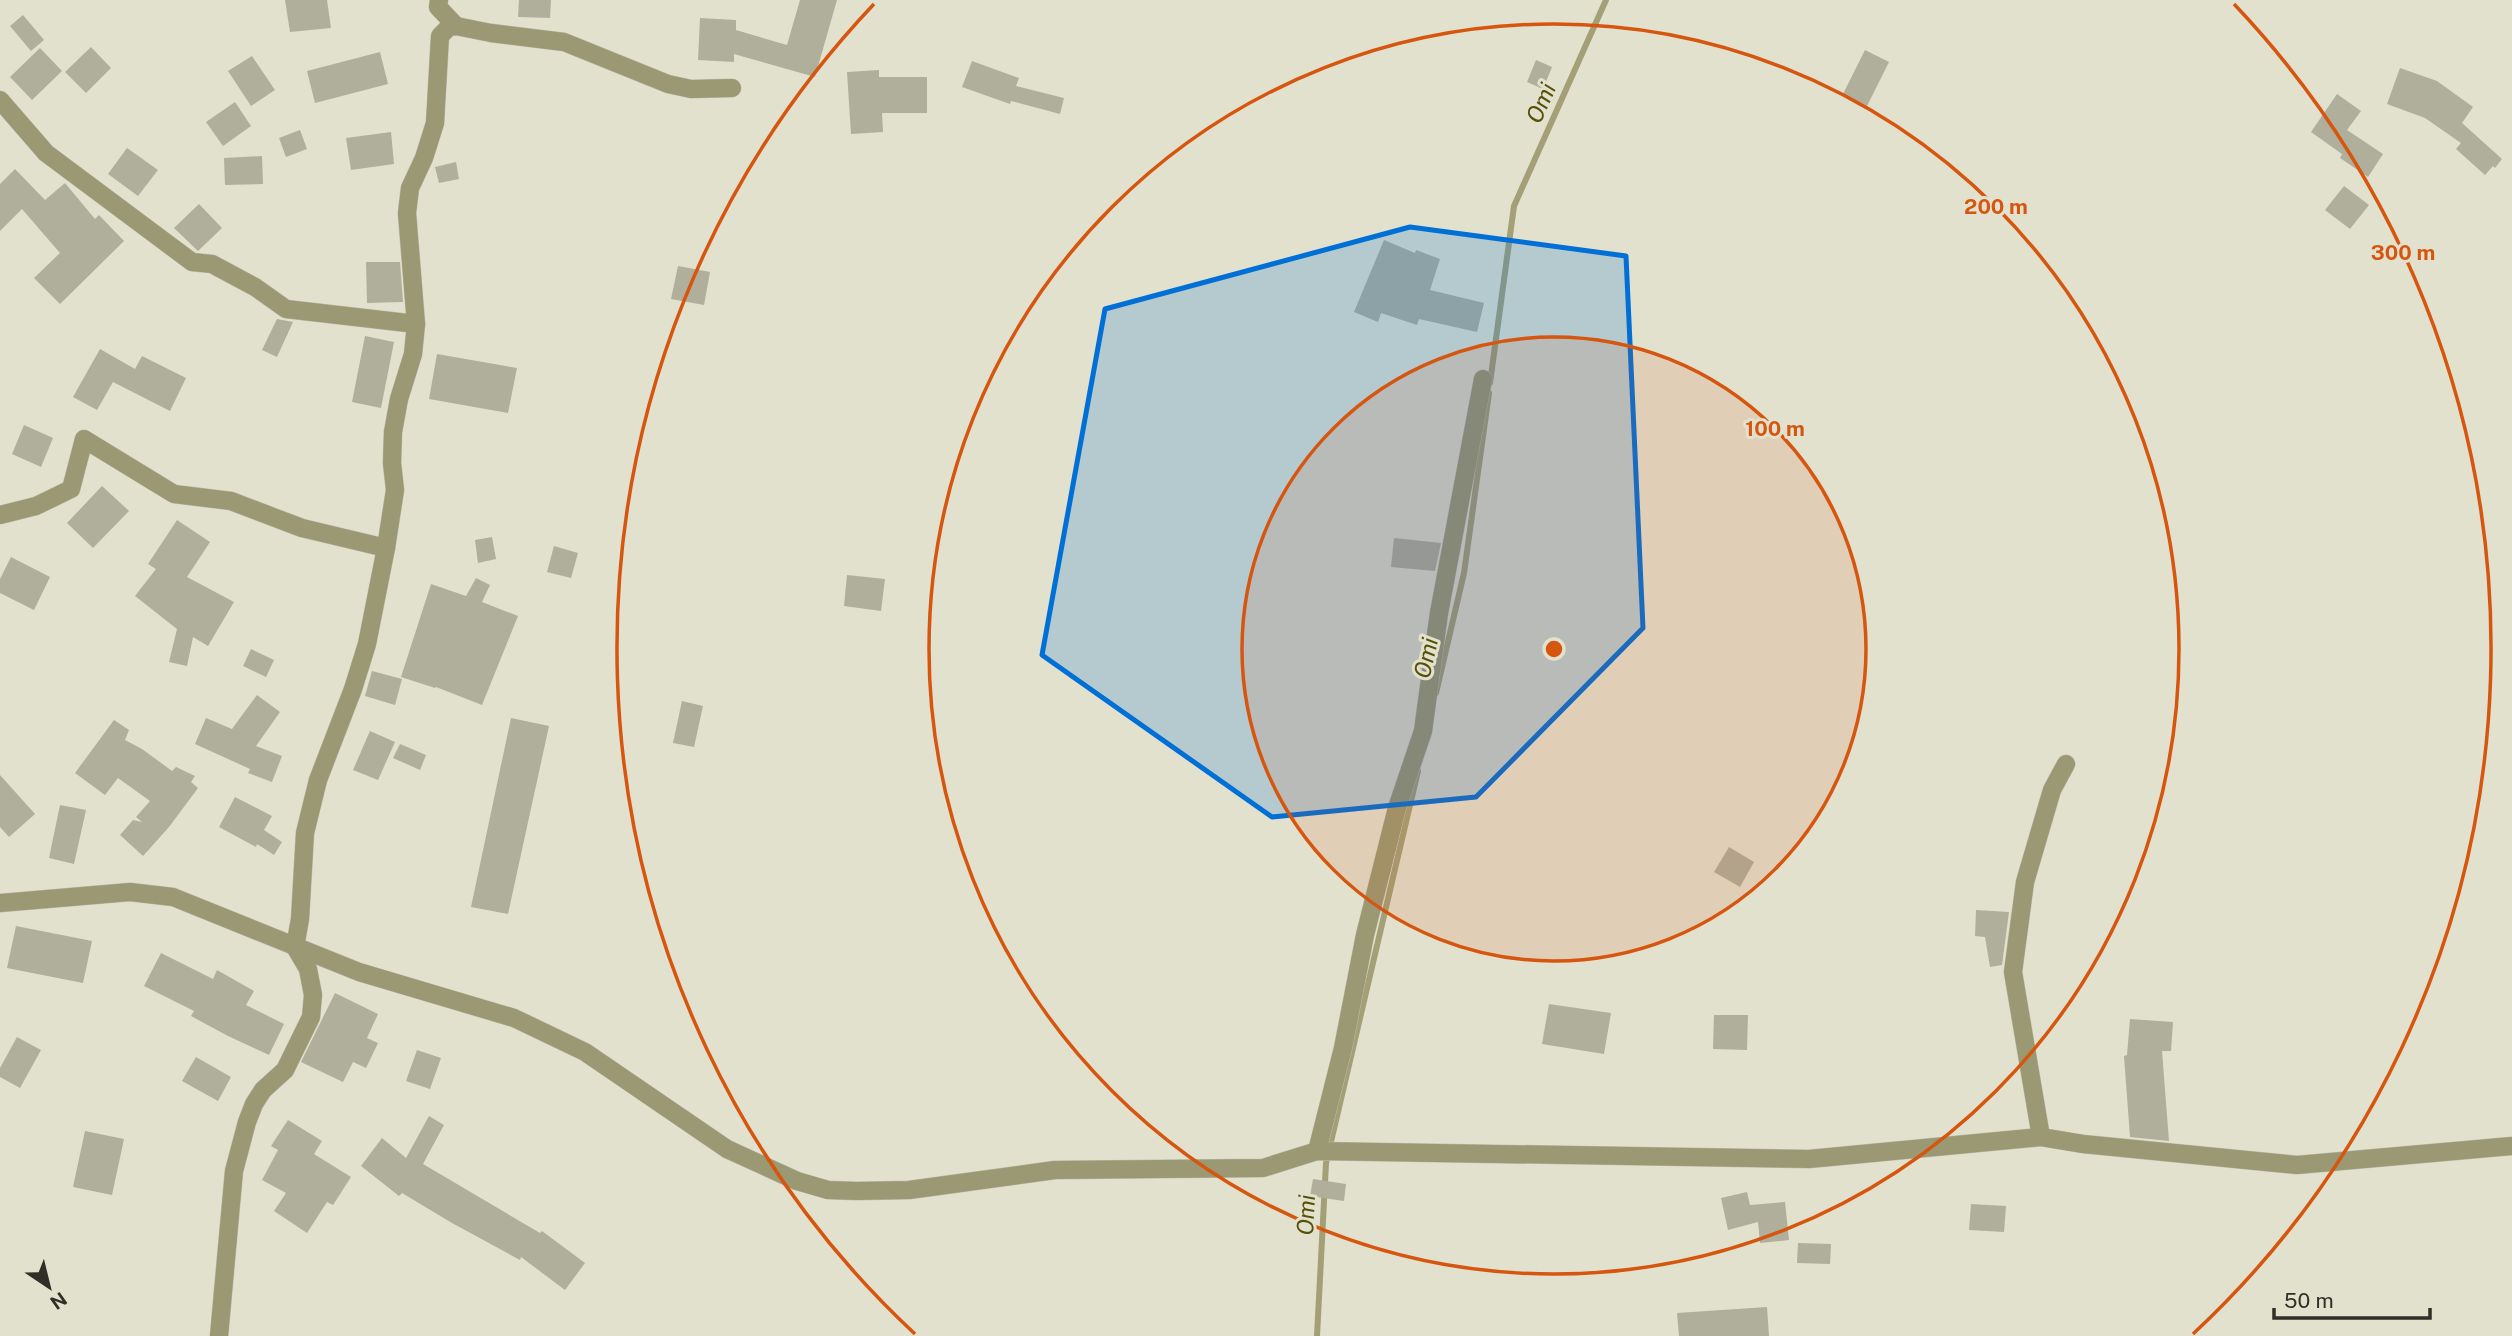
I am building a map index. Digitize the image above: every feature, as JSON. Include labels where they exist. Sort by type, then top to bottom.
[{"type":"street","points":[[439,0],[438,6],[456,26]]},
{"type":"street","points":[[219,1336],[234,1171],[247,1122],[263,1090],[285,1070],[311,1017],[313,995],[308,969],[295,947],[300,919],[305,833],[318,780],[367,644],[386,548],[395,489],[393,432],[399,399],[413,354],[416,324],[407,213],[410,188],[424,158],[435,123],[440,36],[449,27],[456,26],[564,42],[668,85],[701,89],[732,88]]},
{"type":"street","points":[[0,100],[46,153],[192,262],[212,264],[255,287],[286,309],[416,324]]},
{"type":"street","points":[[1317,1151],[1343,1048],[1365,935],[1397,807],[1423,731],[1439,613],[1483,379]]},
{"type":"street","points":[[0,515],[36,506],[71,489],[84,439],[174,494],[231,501],[302,528],[386,548]]},
{"type":"street","points":[[2040,1137],[2013,972],[2025,882],[2052,790],[2066,764]]},
{"type":"street","points":[[0,903],[130,892],[173,897],[359,972],[514,1018],[585,1052],[727,1149],[797,1181],[828,1189],[909,1190],[1055,1170],[1263,1168],[1317,1151],[1809,1159],[2040,1137],[2083,1144],[2297,1165],[2512,1146]]},
{"type":"highlighted area","points":[[1410,227],[1626,256],[1643,628],[1476,797],[1272,817],[1042,655],[1105,309]]},
{"type":"building","points":[[285,0],[327,0],[331,28],[290,32]]},
{"type":"building","points":[[519,0],[551,0],[550,18],[518,17]]},
{"type":"building","points":[[800,0],[837,0],[815,77],[734,54],[734,62],[698,60],[700,18],[736,20],[736,30],[787,45]]},
{"type":"building","points":[[23,15],[44,40],[31,51],[10,26]]},
{"type":"building","points":[[91,47],[111,68],[86,93],[65,72]]},
{"type":"building","points":[[40,48],[62,71],[32,100],[10,77]]},
{"type":"building","points":[[1865,50],[1889,62],[1867,106],[1843,94]]},
{"type":"building","points":[[380,52],[388,84],[315,103],[307,71]]},
{"type":"building","points":[[252,56],[275,90],[251,106],[228,71]]},
{"type":"building","points":[[1536,60],[1552,67],[1543,89],[1527,82]]},
{"type":"building","points":[[972,61],[1019,78],[1016,86],[1064,98],[1060,114],[1011,101],[1010,104],[962,87]]},
{"type":"building","points":[[2400,68],[2437,81],[2473,107],[2462,123],[2502,159],[2495,168],[2493,166],[2485,175],[2456,149],[2461,143],[2425,118],[2387,104]]},
{"type":"building","points":[[879,70],[879,77],[927,77],[927,113],[882,113],[883,132],[851,134],[847,72]]},
{"type":"building","points":[[2337,94],[2361,111],[2347,130],[2383,154],[2368,177],[2340,158],[2342,154],[2311,132]]},
{"type":"building","points":[[235,102],[251,126],[223,146],[206,122]]},
{"type":"building","points":[[300,130],[307,149],[286,157],[279,138]]},
{"type":"building","points":[[391,132],[394,164],[351,170],[346,138]]},
{"type":"building","points":[[127,148],[158,170],[138,196],[108,174]]},
{"type":"building","points":[[262,156],[263,184],[225,185],[224,158]]},
{"type":"building","points":[[456,162],[459,179],[439,183],[435,167]]},
{"type":"building","points":[[15,169],[45,200],[65,183],[95,219],[99,215],[124,241],[60,304],[34,278],[60,253],[22,209],[0,231],[0,184]]},
{"type":"building","points":[[2344,186],[2369,205],[2350,229],[2325,210]]},
{"type":"building","points":[[199,204],[222,228],[198,251],[174,228]]},
{"type":"building","points":[[1384,240],[1415,253],[1416,250],[1440,259],[1430,290],[1484,303],[1477,332],[1419,319],[1417,325],[1381,313],[1378,322],[1354,312]]},
{"type":"building","points":[[366,262],[400,262],[403,302],[367,303]]},
{"type":"building","points":[[678,266],[710,272],[704,305],[671,299]]},
{"type":"building","points":[[277,319],[293,322],[277,357],[262,350]]},
{"type":"building","points":[[365,336],[394,342],[381,408],[352,402]]},
{"type":"building","points":[[100,349],[135,369],[142,356],[186,378],[170,411],[113,382],[97,410],[73,397]]},
{"type":"building","points":[[437,354],[517,368],[508,413],[429,399]]},
{"type":"building","points":[[24,425],[53,438],[41,467],[12,454]]},
{"type":"building","points":[[102,486],[129,511],[93,548],[67,523]]},
{"type":"building","points":[[177,520],[210,542],[187,577],[234,602],[208,646],[193,637],[187,666],[169,662],[177,629],[135,596],[156,569],[148,564]]},
{"type":"building","points":[[492,537],[496,559],[478,563],[475,540]]},
{"type":"building","points":[[1394,538],[1441,543],[1435,571],[1391,567]]},
{"type":"building","points":[[554,546],[578,553],[571,578],[547,572]]},
{"type":"building","points":[[11,557],[50,577],[34,610],[0,593],[0,579]]},
{"type":"building","points":[[847,575],[885,579],[881,611],[844,606]]},
{"type":"building","points":[[476,578],[490,585],[482,602],[518,616],[482,705],[401,677],[431,584],[466,596]]},
{"type":"building","points":[[251,649],[274,660],[266,677],[243,666]]},
{"type":"building","points":[[372,671],[402,679],[395,705],[365,696]]},
{"type":"building","points":[[257,695],[280,712],[256,746],[282,756],[272,782],[248,773],[250,769],[195,744],[206,718],[232,729]]},
{"type":"building","points":[[682,701],[703,706],[694,747],[673,743]]},
{"type":"building","points":[[511,718],[549,726],[508,914],[471,907]]},
{"type":"building","points":[[114,720],[129,730],[125,740],[172,771],[176,767],[195,776],[191,782],[198,788],[143,856],[120,835],[133,820],[142,822],[136,817],[150,801],[118,778],[105,795],[75,773]]},
{"type":"building","points":[[370,731],[395,742],[378,780],[353,770]]},
{"type":"building","points":[[400,744],[426,755],[420,770],[393,758]]},
{"type":"building","points":[[0,775],[35,814],[9,837],[0,827]]},
{"type":"building","points":[[235,797],[272,816],[264,830],[282,842],[274,855],[219,827]]},
{"type":"building","points":[[60,805],[86,810],[74,864],[49,858]]},
{"type":"building","points":[[1729,847],[1754,862],[1740,887],[1714,872]]},
{"type":"building","points":[[1976,910],[2009,912],[2002,965],[1990,967],[1985,937],[1975,936]]},
{"type":"building","points":[[16,926],[92,941],[83,983],[7,968]]},
{"type":"building","points":[[161,953],[213,979],[217,970],[254,991],[246,1005],[284,1024],[269,1055],[191,1016],[194,1011],[144,986]]},
{"type":"building","points":[[335,993],[378,1014],[367,1038],[378,1043],[366,1068],[353,1062],[343,1082],[301,1062]]},
{"type":"building","points":[[1549,1004],[1611,1013],[1604,1054],[1542,1044]]},
{"type":"building","points":[[1714,1015],[1748,1015],[1747,1050],[1713,1049]]},
{"type":"building","points":[[2130,1019],[2173,1022],[2171,1051],[2162,1051],[2169,1141],[2130,1137],[2124,1056],[2127,1055]]},
{"type":"building","points":[[17,1037],[41,1050],[20,1088],[0,1077],[0,1068]]},
{"type":"building","points":[[417,1050],[441,1058],[430,1089],[406,1081]]},
{"type":"building","points":[[196,1057],[231,1077],[218,1101],[182,1081]]},
{"type":"building","points":[[429,1116],[444,1125],[423,1164],[540,1233],[542,1231],[585,1263],[565,1290],[521,1257],[520,1260],[402,1193],[399,1196],[361,1166],[382,1138],[406,1158]]},
{"type":"building","points":[[288,1120],[322,1141],[314,1154],[351,1177],[333,1205],[327,1202],[307,1233],[274,1211],[286,1193],[262,1180],[278,1150],[271,1146]]},
{"type":"building","points":[[85,1131],[124,1139],[112,1195],[73,1187]]},
{"type":"building","points":[[1313,1179],[1346,1184],[1344,1201],[1310,1196]]},
{"type":"building","points":[[1747,1192],[1750,1205],[1785,1202],[1789,1240],[1760,1243],[1758,1222],[1728,1230],[1721,1198]]},
{"type":"building","points":[[1971,1204],[2006,1206],[2004,1232],[1969,1230]]},
{"type":"building","points":[[1798,1243],[1831,1244],[1830,1264],[1797,1263]]},
{"type":"building","points":[[1767,1307],[1769,1336],[1679,1336],[1677,1313]]},
{"type":"waterway","name":"Omi","points":[[1490,383],[1514,206],[1606,0]]},
{"type":"waterway","name":"Omi","points":[[1436,693],[1464,573],[1489,393]]},
{"type":"waterway","name":"Omi","points":[[1317,1336],[1326,1163],[1418,771]]}]
